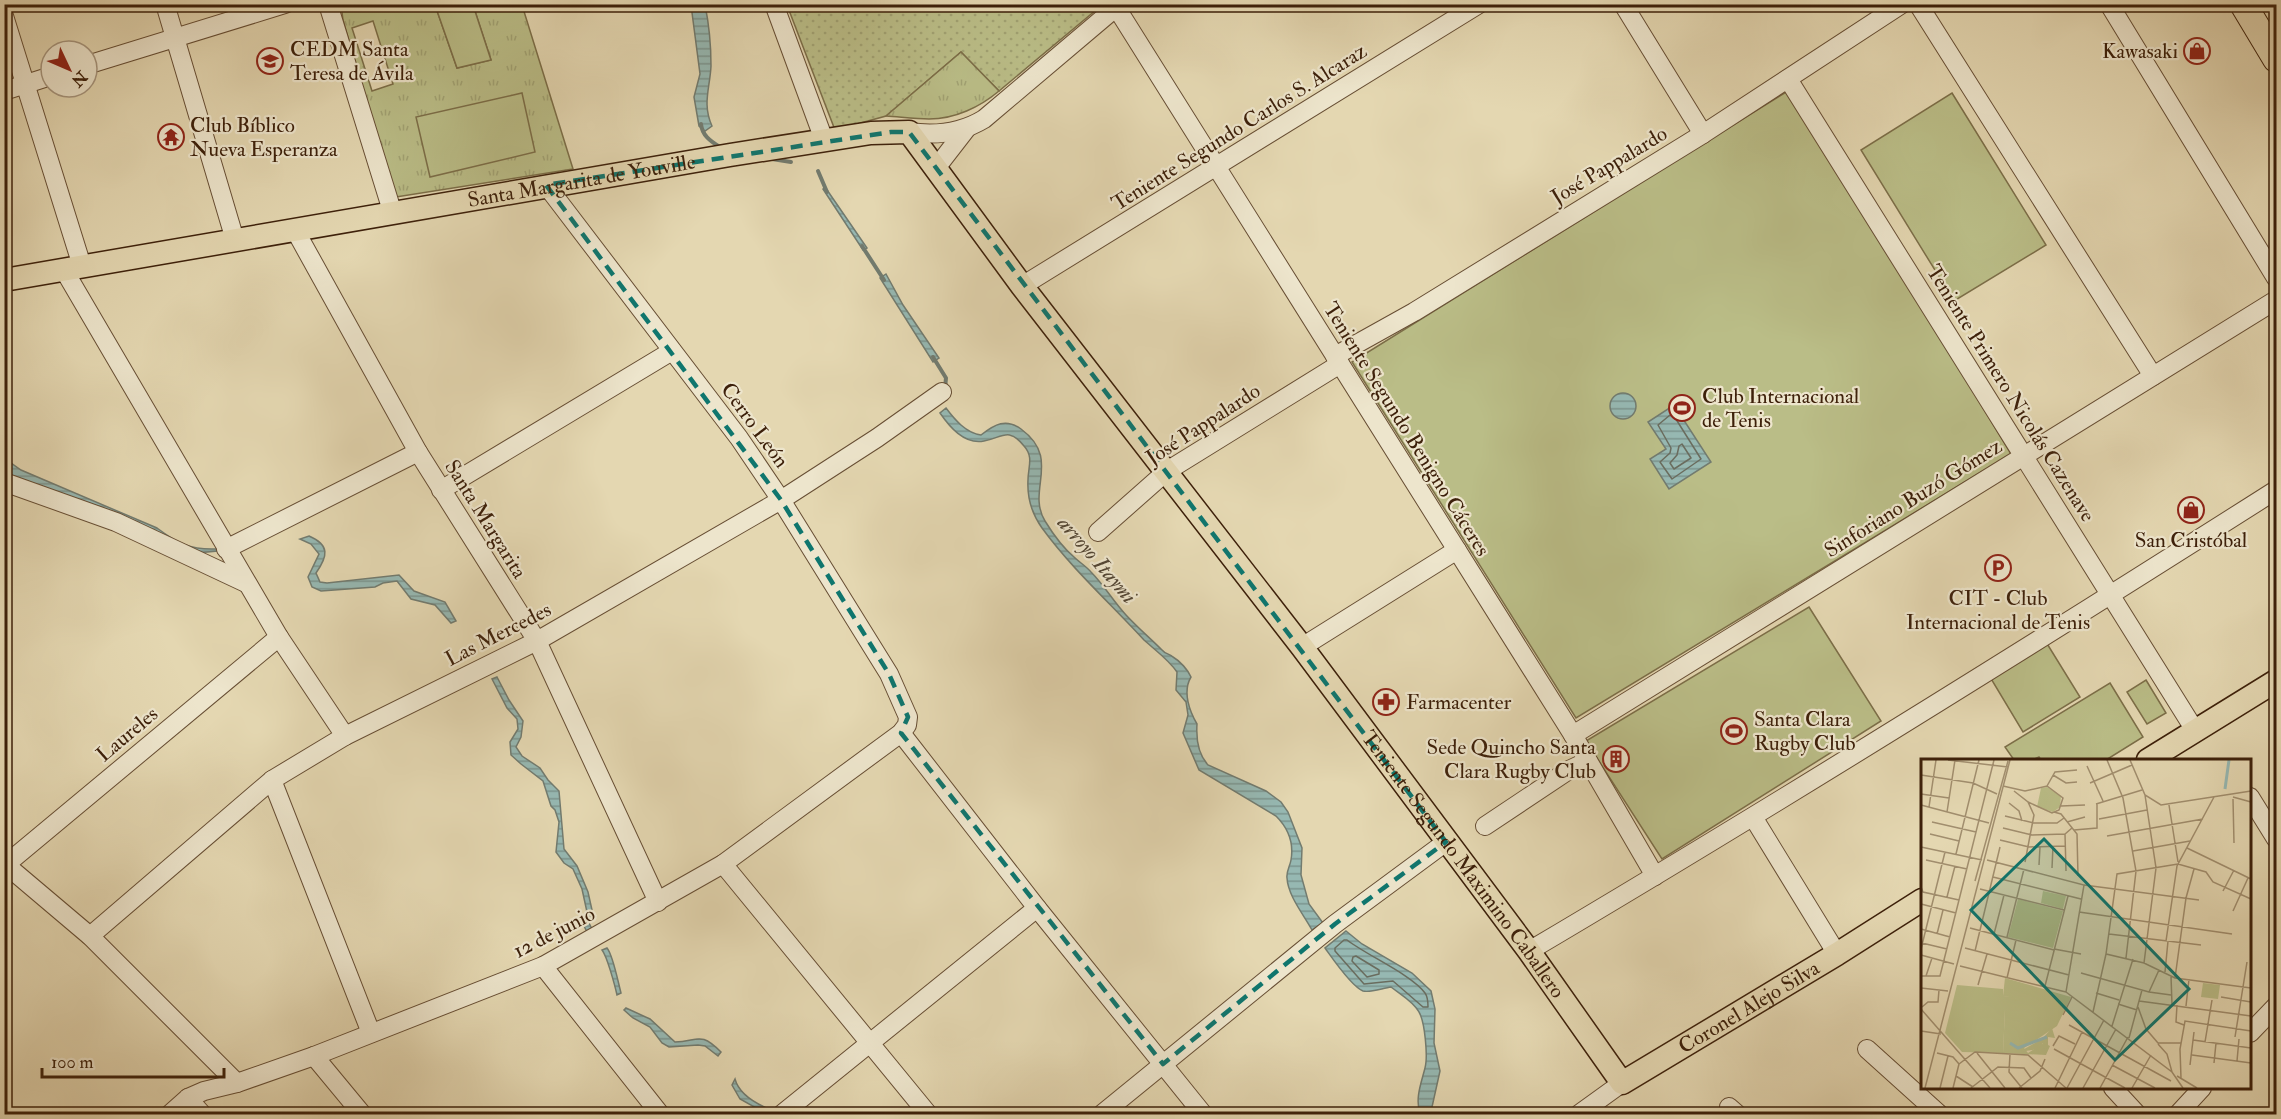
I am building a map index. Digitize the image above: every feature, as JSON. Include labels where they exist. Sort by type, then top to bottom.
[{"type":"highway","points":[[2242,4],[2277,59]]},
{"type":"highway","points":[[2264,4],[2277,25]]},
{"type":"main road","name":"Santa Margarita de Youville","points":[[4,280],[393,214],[546,185],[871,133],[909,132]]},
{"type":"main road","name":"Teniente Segundo Maximino Caballero","points":[[909,132],[1022,286],[1302,647],[1529,951],[1622,1083]]},
{"type":"main road","points":[[2150,759],[2277,681]]},
{"type":"main road","name":"Coronel Alejo Silva","points":[[1622,1083],[1838,954],[1921,901]]},
{"type":"street","points":[[165,4],[235,240]]},
{"type":"street","points":[[99,61],[285,4]]},
{"type":"street","points":[[328,4],[393,214]]},
{"type":"street","points":[[774,4],[824,140]]},
{"type":"street","name":"Teniente Segundo Carlos S. Alcaraz","points":[[1022,286],[1479,4]]},
{"type":"street","points":[[1623,4],[1703,134]]},
{"type":"street","name":"José Pappalardo","points":[[1098,532],[1167,471],[1414,312],[1703,134],[1902,4]]},
{"type":"street","points":[[1918,4],[2154,376]]},
{"type":"street","points":[[2109,4],[2277,278]]},
{"type":"street","name":"Teniente Segundo Benigno Cáceres","points":[[1118,6],[1216,168],[1573,735],[1655,876]]},
{"type":"street","name":"Santa Margarita de Youville","points":[[909,132],[940,134],[967,129],[984,119],[1118,6]]},
{"type":"street","points":[[4,16],[26,84],[73,268],[226,549],[279,637],[345,736]]},
{"type":"street","name":"Teniente Primero Nicolás Cazenave","points":[[1788,79],[2196,732]]},
{"type":"street","points":[[4,91],[39,80]]},
{"type":"street","points":[[936,168],[967,129]]},
{"type":"street","name":"Cerro León","points":[[546,185],[739,438],[781,500],[889,674],[908,717],[907,725],[901,733]]},
{"type":"street","name":"Santa Margarita","points":[[295,230],[418,452],[537,641],[658,902]]},
{"type":"street","name":"Sinforiano Buzó Gómez","points":[[1573,735],[2277,300]]},
{"type":"street","points":[[441,489],[672,351]]},
{"type":"street","name":"Las Mercedes","points":[[90,936],[273,780],[345,736],[537,641],[781,500],[877,438],[942,392]]},
{"type":"street","points":[[226,549],[418,452]]},
{"type":"street","points":[[4,482],[116,522],[246,583]]},
{"type":"street","points":[[1529,951],[1753,817],[2277,490]]},
{"type":"street","points":[[1302,647],[1457,550]]},
{"type":"street","name":"Laureles","points":[[5,865],[279,637]]},
{"type":"street","points":[[901,733],[1037,908],[1203,1114]]},
{"type":"street","name":"12 de junio","points":[[170,1114],[189,1098],[204,1091],[237,1083],[314,1056],[543,966],[723,864],[901,733]]},
{"type":"street","points":[[1485,826],[1569,770],[1588,761]]},
{"type":"street","points":[[273,780],[371,1033]]},
{"type":"street","points":[[2251,799],[2277,839]]},
{"type":"street","points":[[1753,817],[1838,954]]},
{"type":"street","points":[[1102,1114],[1335,924],[1446,842]]},
{"type":"street","points":[[723,864],[928,1114]]},
{"type":"street","points":[[5,865],[90,936],[237,1083]]},
{"type":"street","points":[[782,1114],[1037,908]]},
{"type":"street","points":[[543,966],[660,1114]]},
{"type":"street","points":[[2251,1028],[2277,1006]]},
{"type":"street","points":[[1867,1049],[1939,1114]]},
{"type":"street","points":[[314,1056],[362,1114]]},
{"type":"street","name":"Coronel Alejo Silva","points":[[1579,1114],[1622,1083]]},
{"type":"street","points":[[2114,1089],[2138,1114]]},
{"type":"street","points":[[2178,1114],[2201,1089]]},
{"type":"street","points":[[189,1098],[202,1114]]},
{"type":"highlighted area","points":[[891,132],[909,132],[1446,842],[1335,924],[1163,1064],[901,733],[908,717],[889,674],[781,500],[546,185]]},
{"type":"green space","points":[[341,5],[391,5],[392,8],[403,5],[435,5],[457,68],[491,60],[473,5],[522,5],[573,169],[396,197],[393,194],[343,20]],"holes":[[[373,21],[393,84],[372,91],[352,28]]]},
{"type":"green space","points":[[435,5],[473,5],[491,60],[457,68]]},
{"type":"green space","points":[[787,5],[1102,5],[999,91],[961,52],[886,116],[835,130]]},
{"type":"green space","points":[[961,52],[999,91],[975,107],[948,117],[929,119],[886,116]]},
{"type":"green space","name":"Club Internacional de Tenis","points":[[1791,89],[2011,454],[1576,718],[1352,362]]},
{"type":"green space","points":[[522,93],[535,152],[430,177],[416,117]]},
{"type":"green space","points":[[1952,93],[2046,245],[1954,301],[1861,150]]},
{"type":"green space","name":"Santa Clara Rugby Club","points":[[1809,607],[1881,721],[1662,859],[1586,741]]},
{"type":"green space","points":[[2046,642],[2080,697],[2023,732],[1990,677]]},
{"type":"green space","points":[[2146,680],[2166,713],[2147,724],[2127,692]]},
{"type":"green space","points":[[2110,683],[2143,737],[2108,759],[2040,759],[2039,757],[2013,759],[2005,747]]},
{"type":"water","points":[[691,5],[705,5],[709,27],[711,66],[707,110],[712,126],[705,131],[699,126],[694,97],[700,74]]},
{"type":"water","points":[[825,187],[867,248],[863,250],[823,189]]},
{"type":"water","points":[[886,274],[903,305],[939,358],[933,362],[880,278]]},
{"type":"water","points":[[1623,393],[1633,396],[1636,406],[1633,416],[1623,419],[1613,416],[1610,406],[1613,396]]},
{"type":"water","points":[[1674,405],[1711,462],[1669,489],[1650,459],[1666,449],[1648,422]]},
{"type":"water","points":[[946,408],[970,432],[981,435],[996,425],[1005,423],[1021,429],[1033,440],[1042,463],[1039,498],[1040,509],[1045,521],[1062,545],[1096,577],[1121,610],[1163,651],[1188,671],[1191,677],[1187,689],[1188,702],[1197,724],[1197,741],[1200,751],[1208,765],[1266,791],[1281,802],[1288,812],[1302,848],[1301,875],[1309,904],[1323,923],[1312,930],[1290,892],[1287,876],[1292,848],[1287,831],[1276,816],[1199,770],[1183,733],[1188,715],[1186,702],[1176,690],[1177,672],[1078,572],[1038,523],[1028,493],[1030,458],[1027,450],[1014,436],[1005,435],[984,441],[964,437],[953,429],[940,413]]},
{"type":"water","points":[[4,458],[21,470],[157,528],[184,544],[217,551],[197,553],[63,494],[5,473]]},
{"type":"water","points":[[309,536],[324,547],[325,556],[316,573],[320,582],[399,575],[414,591],[445,602],[456,621],[451,623],[435,605],[411,599],[397,581],[375,587],[321,591],[312,587],[308,577],[319,554],[311,544],[300,539]]},
{"type":"water","points":[[497,677],[523,721],[521,737],[516,747],[522,756],[540,768],[559,791],[564,849],[577,866],[588,892],[592,910],[589,923],[594,933],[589,936],[583,924],[587,912],[582,889],[573,869],[564,863],[556,852],[559,822],[543,781],[511,755],[510,742],[518,729],[517,719],[507,708],[492,679]]},
{"type":"water","points":[[1346,931],[1362,944],[1412,973],[1431,991],[1435,1009],[1434,1043],[1440,1071],[1432,1107],[1433,1114],[1420,1114],[1418,1102],[1426,1056],[1424,1031],[1419,1012],[1391,987],[1363,991],[1348,978],[1325,948]]},
{"type":"water","points":[[607,948],[621,993],[617,995],[602,950]]},
{"type":"water","points":[[626,1008],[650,1019],[675,1042],[704,1039],[721,1052],[718,1056],[705,1046],[698,1045],[669,1047],[662,1043],[650,1027],[624,1010]]},
{"type":"water","points":[[735,1079],[744,1094],[769,1109],[765,1113],[740,1099],[732,1085]]},
{"type":"waterway","name":"arroyo Itaymi","points":[[701,124],[707,137],[720,147]]},
{"type":"waterway","name":"arroyo Itaymi","points":[[772,159],[791,162]]},
{"type":"waterway","name":"arroyo Itaymi","points":[[818,171],[827,192]]},
{"type":"waterway","name":"arroyo Itaymi","points":[[862,246],[884,280]]},
{"type":"waterway","name":"arroyo Itaymi","points":[[933,357],[946,378],[945,388]]},
{"type":"place","name":"Kawasaki","points":[[2197,51]]},
{"type":"place","name":"CEDM Santa Teresa de Ávila","points":[[270,61]]},
{"type":"place","name":"Club Bíblico Nueva Esperanza","points":[[171,137]]},
{"type":"place","name":"Club Internacional de Tenis","points":[[1682,408]]},
{"type":"place","name":"San Cristóbal","points":[[2191,510]]},
{"type":"place","name":"CIT - Club Internacional de Tenis","points":[[1998,568]]},
{"type":"place","name":"Farmacenter","points":[[1386,702]]},
{"type":"place","name":"Santa Clara Rugby Club","points":[[1734,731]]},
{"type":"place","name":"Sede Quincho Santa Clara Rugby Club","points":[[1616,759]]}]
